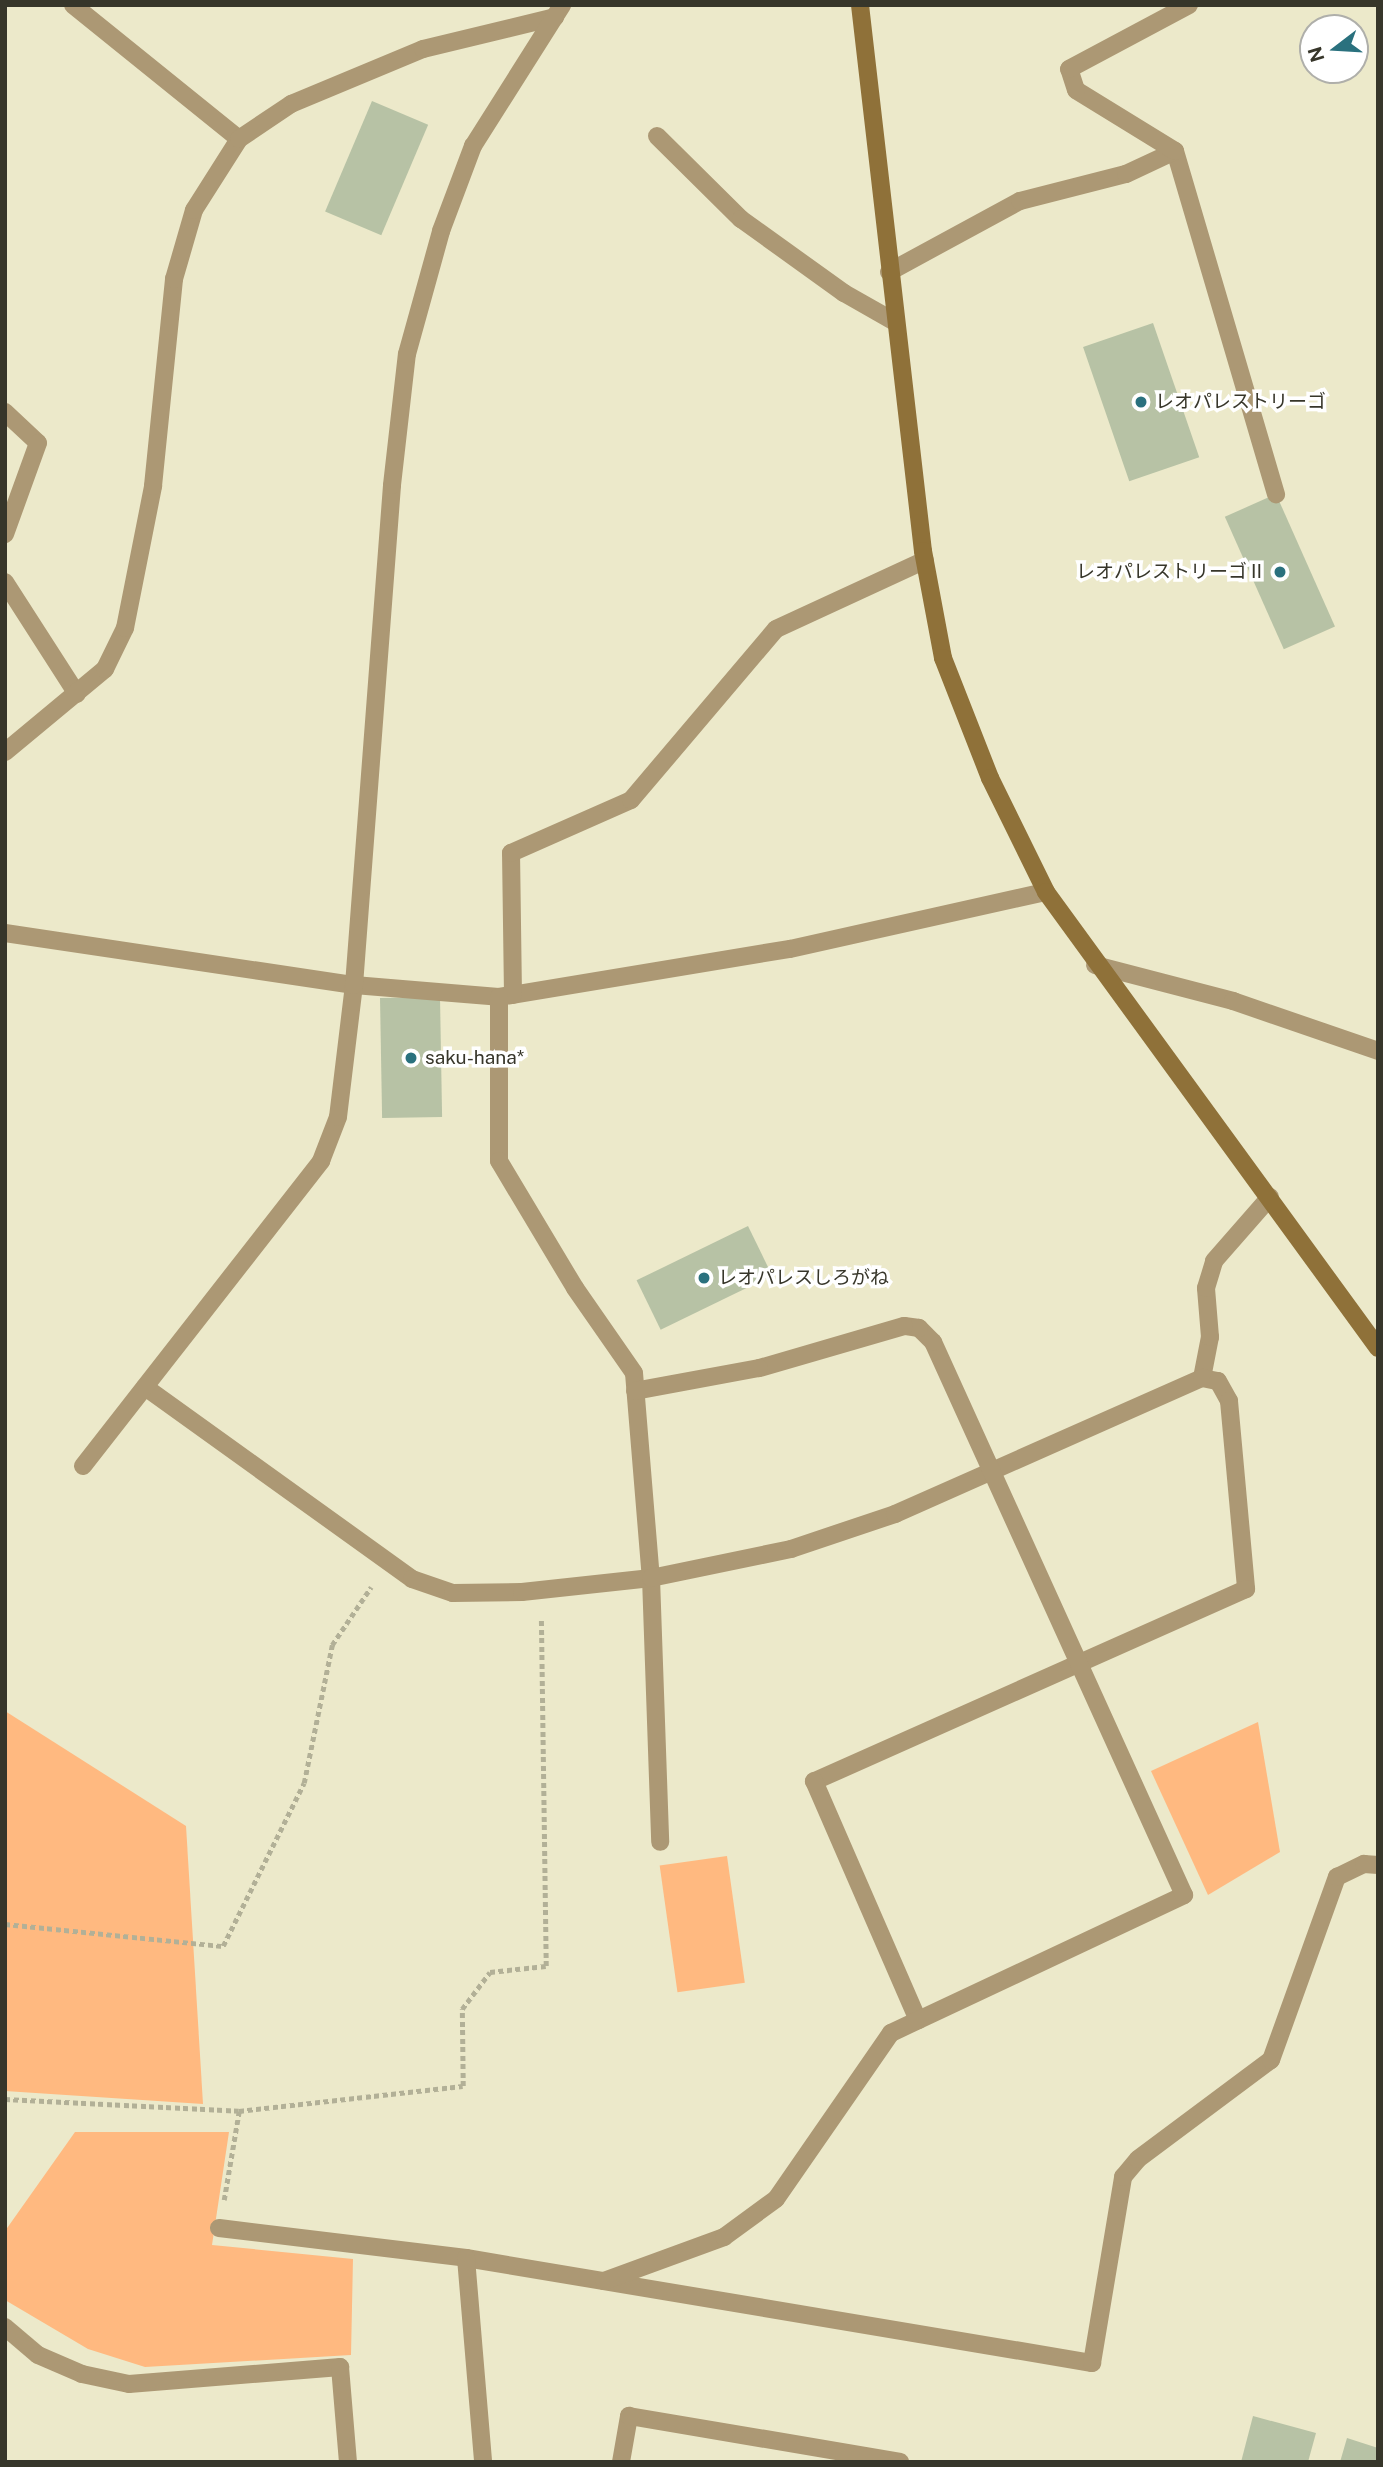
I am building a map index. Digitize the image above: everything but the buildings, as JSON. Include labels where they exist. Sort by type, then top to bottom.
[{"type":"street","points":[[74,5],[239,139]]},
{"type":"street","points":[[860,5],[889,272],[925,560],[943,658],[990,778],[1046,892],[1095,965],[1270,1197],[1378,1348]]},
{"type":"street","points":[[1189,5],[1069,69],[1076,90],[1175,151],[1276,494]]},
{"type":"street","points":[[5,752],[78,694],[104,669],[125,628],[153,486],[174,279],[194,210],[239,139],[291,104],[423,49],[558,11]]},
{"type":"street","points":[[83,1466],[321,1161],[338,1117],[355,985],[392,485],[407,354],[441,231],[473,146],[558,11]]},
{"type":"street","points":[[657,136],[741,219],[844,293],[895,322]]},
{"type":"street","points":[[889,272],[1020,201],[1126,174],[1175,151]]},
{"type":"street","points":[[5,412],[38,443],[5,534]]},
{"type":"street","points":[[660,1842],[651,1578],[634,1373],[575,1288],[499,1161],[511,853],[631,800],[776,629],[925,560]]},
{"type":"street","points":[[5,582],[78,694]]},
{"type":"street","points":[[5,933],[355,985],[506,996],[790,949],[1046,892]]},
{"type":"street","points":[[1095,965],[1233,1001],[1378,1051]]},
{"type":"street","points":[[1202,1378],[1210,1337],[1206,1288],[1214,1261],[1270,1197]]},
{"type":"street","points":[[604,2281],[724,2237],[776,2199],[891,2033],[1184,1895],[933,1342],[919,1328],[904,1326],[759,1368],[635,1391]]},
{"type":"street","points":[[145,1387],[412,1579],[453,1593],[541,1590],[651,1578],[792,1549],[895,1514],[1202,1378],[1218,1381],[1229,1401],[1246,1589],[814,1781],[918,2020]]},
{"type":"street","points":[[219,2228],[466,2258],[1092,2363],[1124,2177],[1138,2159],[1271,2060],[1337,1877],[1364,1864],[1378,1865]]},
{"type":"street","points":[[466,2258],[483,2462]]},
{"type":"street","points":[[5,2327],[38,2355],[82,2374],[129,2384],[340,2367],[348,2462]]},
{"type":"street","points":[[621,2462],[629,2416],[900,2462]]},
{"type":"path","points":[[5,1924],[223,1947],[304,1783],[332,1645],[388,1562]]},
{"type":"path","points":[[5,2099],[239,2111],[463,2086],[462,2009],[490,1972],[546,1966],[541,1590]]},
{"type":"path","points":[[219,2228],[239,2111]]},
{"type":"shaded area","points":[[5,1711],[186,1826],[203,2104],[5,2091]]},
{"type":"shaded area","points":[[1258,1722],[1280,1852],[1208,1895],[1151,1771]]},
{"type":"shaded area","points":[[727,1856],[745,1983],[677,1992],[660,1865]]},
{"type":"shaded area","points":[[75,2132],[229,2132],[212,2245],[353,2259],[351,2355],[145,2367],[88,2349],[5,2300],[5,2231]]},
{"type":"place","name":"レオパレストリーゴ","points":[[1141,402]]},
{"type":"place","name":"レオパレストリーゴⅡ","points":[[1280,572]]},
{"type":"place","name":"saku-hana*","points":[[411,1058]]},
{"type":"place","name":"レオパレスしろがね","points":[[704,1278]]}]
